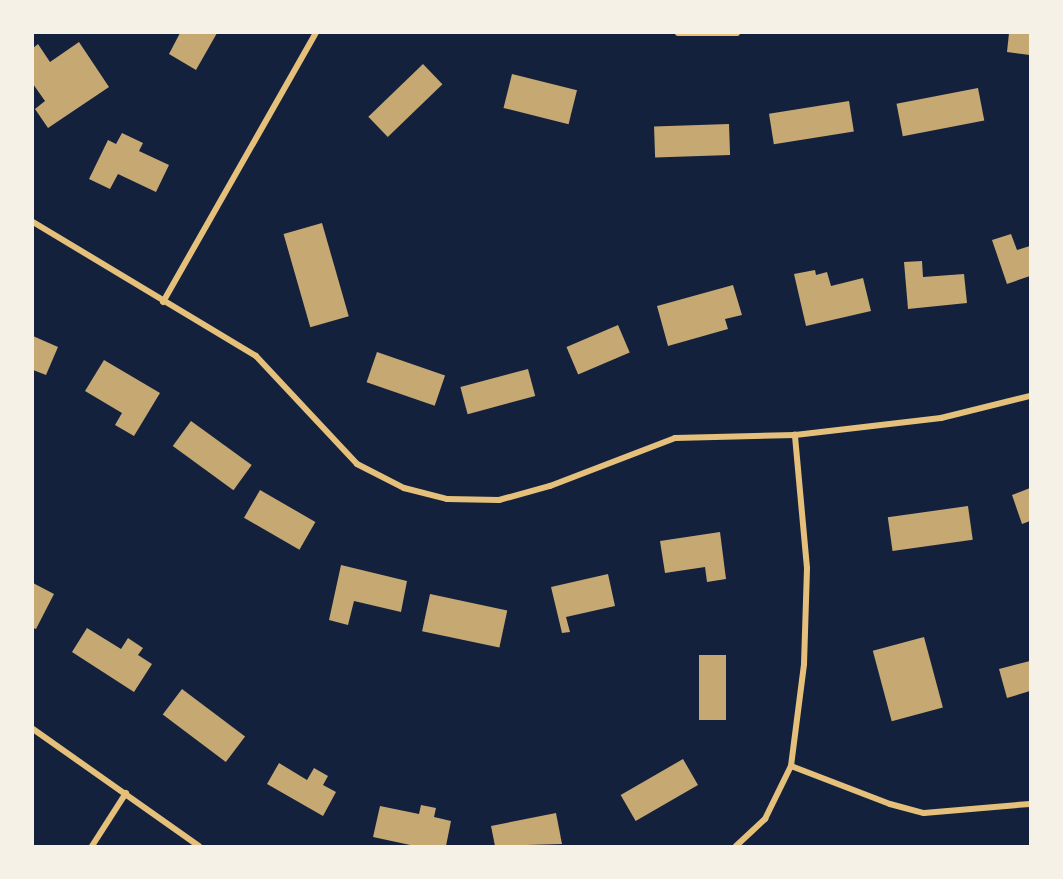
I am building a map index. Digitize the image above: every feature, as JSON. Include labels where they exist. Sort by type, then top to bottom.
[{"type":"street","points":[[163,302],[316,33]]},
{"type":"street","points":[[678,33],[737,33]]},
{"type":"street","points":[[33,222],[256,356],[357,464],[404,488],[447,499],[499,500],[550,486],[675,438],[795,435],[941,418],[1030,396]]},
{"type":"street","points":[[736,846],[765,819],[790,766],[804,663],[807,568],[795,435]]},
{"type":"street","points":[[33,729],[199,846]]},
{"type":"street","points":[[790,766],[890,804],[924,813],[1030,804]]},
{"type":"street","points":[[92,846],[126,793]]},
{"type":"building","points":[[180,33],[217,33],[196,70],[169,54]]},
{"type":"building","points":[[1009,33],[1030,33],[1030,55],[1007,52]]},
{"type":"building","points":[[79,42],[109,87],[48,128],[35,109],[45,101],[33,84],[33,48],[38,44],[50,62]]},
{"type":"building","points":[[423,64],[442,84],[388,137],[368,117]]},
{"type":"building","points":[[512,74],[577,90],[569,124],[504,108]]},
{"type":"building","points":[[978,88],[984,120],[903,136],[897,104]]},
{"type":"building","points":[[849,101],[854,132],[774,144],[769,114]]},
{"type":"building","points":[[729,124],[730,155],[655,158],[654,127]]},
{"type":"building","points":[[122,133],[143,143],[139,151],[169,165],[156,192],[118,174],[110,189],[89,179],[108,140],[116,144]]},
{"type":"building","points":[[322,223],[349,316],[310,327],[284,234]]},
{"type":"building","points":[[1011,234],[1017,250],[1030,246],[1030,276],[1007,284],[992,240]]},
{"type":"building","points":[[922,261],[923,277],[964,274],[967,303],[908,309],[904,262]]},
{"type":"building","points":[[815,270],[816,275],[827,272],[831,286],[863,278],[871,311],[806,326],[794,274]]},
{"type":"building","points":[[733,285],[742,315],[725,319],[728,329],[668,346],[657,306]]},
{"type":"building","points":[[618,325],[630,353],[578,374],[566,347]]},
{"type":"building","points":[[33,336],[58,347],[46,375],[33,370]]},
{"type":"building","points":[[377,352],[445,375],[435,406],[367,382]]},
{"type":"building","points":[[104,360],[160,393],[134,436],[115,425],[122,413],[85,391]]},
{"type":"building","points":[[528,369],[535,396],[468,414],[460,387]]},
{"type":"building","points":[[191,421],[252,465],[233,490],[173,446]]},
{"type":"building","points":[[1030,488],[1030,521],[1022,524],[1012,495]]},
{"type":"building","points":[[260,490],[315,522],[299,550],[244,518]]},
{"type":"building","points":[[968,506],[973,540],[893,551],[888,517]]},
{"type":"building","points":[[720,532],[726,579],[707,582],[705,567],[665,573],[660,541]]},
{"type":"building","points":[[341,565],[407,581],[401,612],[354,601],[348,625],[329,620]]},
{"type":"building","points":[[608,574],[615,606],[566,617],[570,632],[562,633],[551,587]]},
{"type":"building","points":[[33,583],[54,594],[36,629],[33,628]]},
{"type":"building","points":[[430,594],[507,610],[499,648],[422,631]]},
{"type":"building","points":[[87,628],[121,649],[128,638],[143,648],[138,655],[152,664],[134,692],[72,652]]},
{"type":"building","points":[[924,637],[943,708],[892,721],[873,651]]},
{"type":"building","points":[[699,655],[726,655],[726,720],[699,720]]},
{"type":"building","points":[[1030,661],[1030,691],[1007,698],[999,669]]},
{"type":"building","points":[[182,689],[245,737],[226,762],[163,715]]},
{"type":"building","points":[[683,759],[698,785],[636,821],[621,795]]},
{"type":"building","points":[[279,763],[307,780],[314,768],[328,776],[323,785],[336,792],[323,816],[267,784]]},
{"type":"building","points":[[421,805],[436,808],[434,817],[451,821],[446,846],[415,846],[373,837],[380,806],[419,814]]},
{"type":"building","points":[[556,813],[562,844],[495,846],[491,826]]}]
